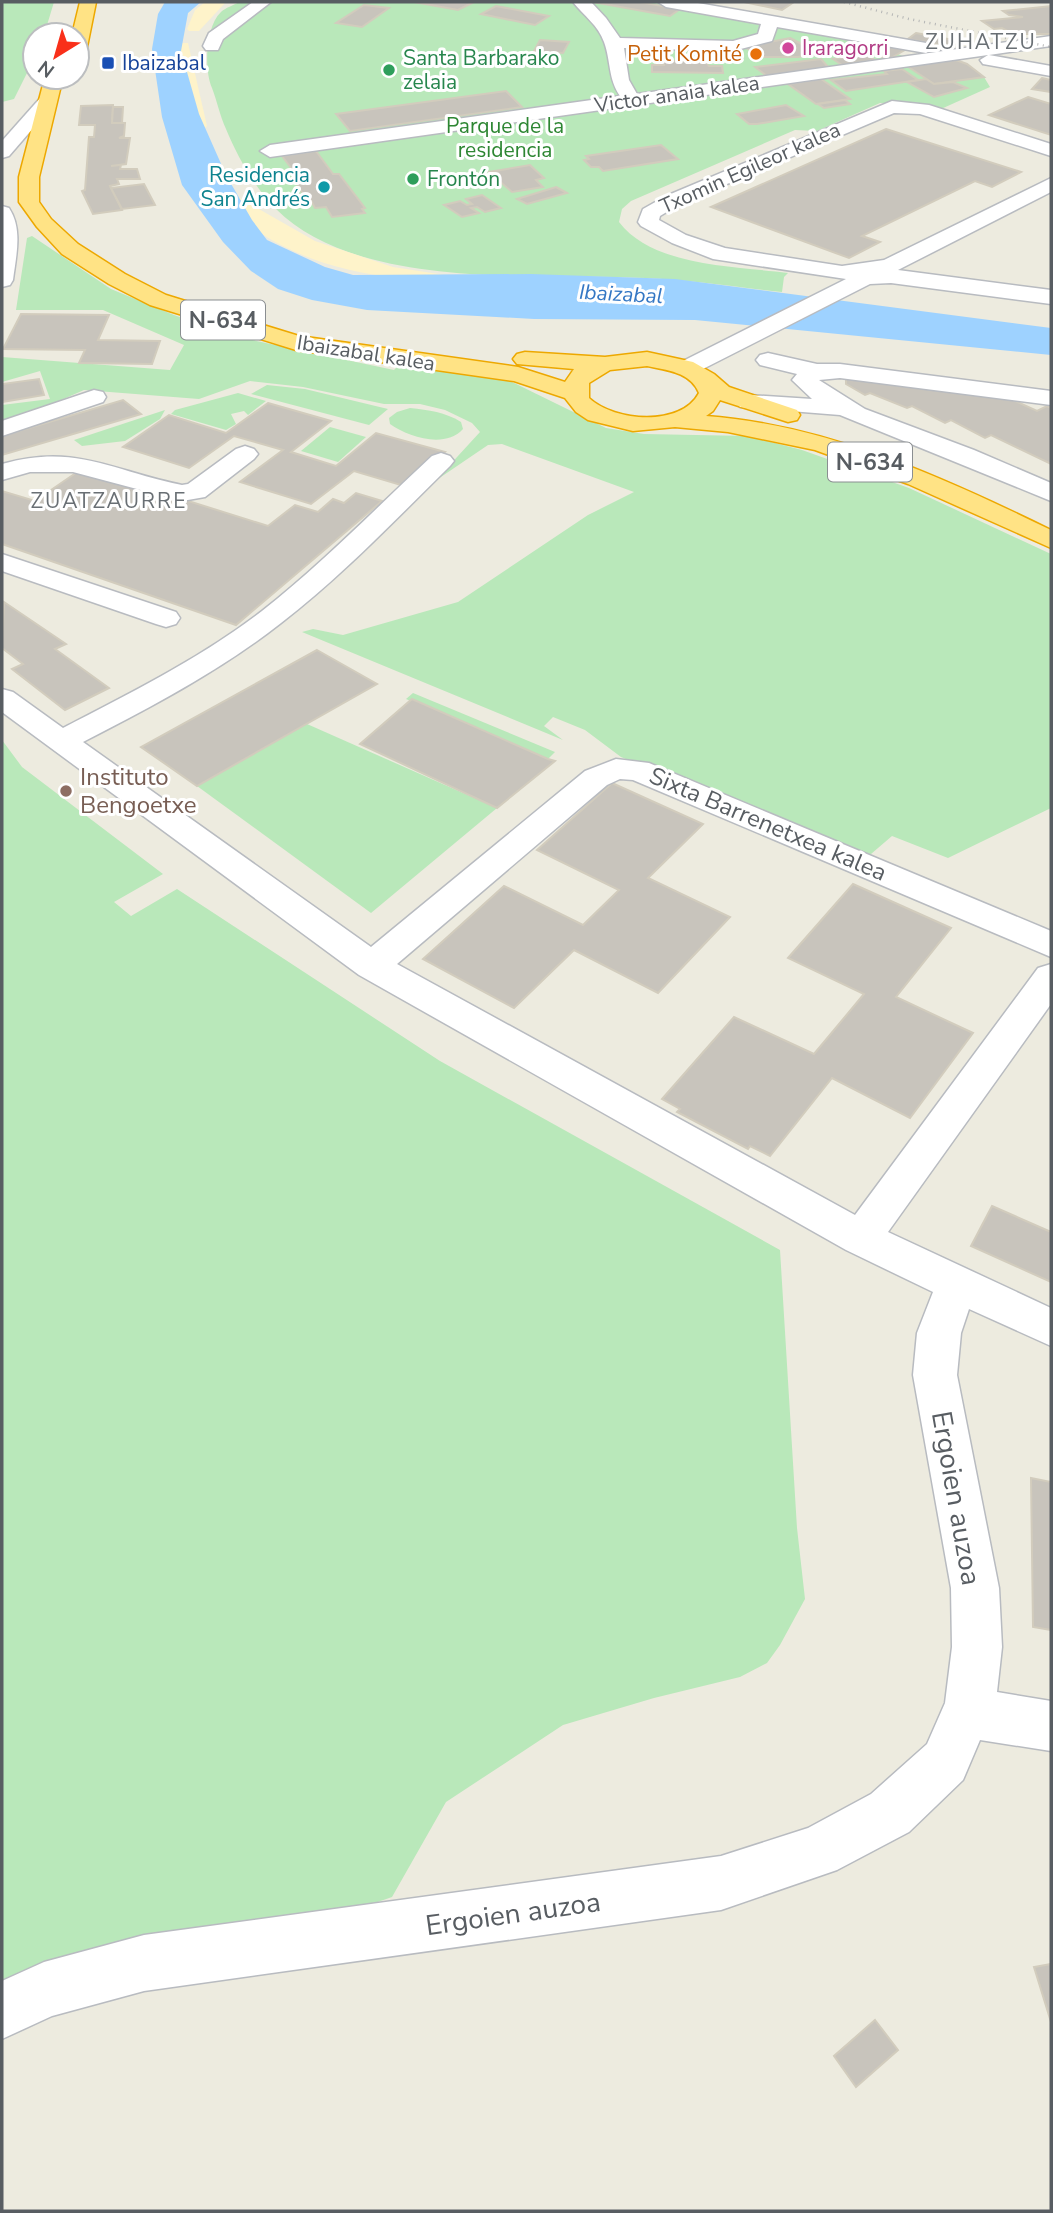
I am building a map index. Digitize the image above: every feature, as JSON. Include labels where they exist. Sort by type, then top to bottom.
[{"type":"highway","points":[[67,21],[71,2]]},
{"type":"highway","points":[[84,21],[88,2]]},
{"type":"highway","name":"Ibaizabal kalea","points":[[50,91],[29,177],[29,202],[52,216],[68,220],[91,242],[136,271],[179,291],[241,313],[311,331],[380,343],[553,363],[603,364]]},
{"type":"highway","points":[[57,154],[69,91]]},
{"type":"highway","name":"Ibaizabal kalea","points":[[52,216],[70,249],[117,279],[158,300],[296,343],[518,374],[575,393]]},
{"type":"highway","name":"N-634","points":[[603,364],[647,359],[670,362],[702,376],[715,388],[749,402],[939,466],[1051,516]]},
{"type":"highway","points":[[575,393],[577,382],[587,372],[603,364]]},
{"type":"highway","name":"N-634","points":[[679,421],[696,415],[707,406],[715,388]]},
{"type":"highway","name":"N-634","points":[[575,393],[581,404],[594,414],[614,421],[636,425],[679,421],[740,425],[844,452],[961,497],[1051,540]]},
{"type":"street","points":[[212,46],[215,37],[263,2]]},
{"type":"street","points":[[581,2],[589,8],[614,43],[622,89],[634,100]]},
{"type":"street","points":[[666,2],[686,3],[1051,71]]},
{"type":"street","points":[[614,43],[733,46],[766,37],[770,20]]},
{"type":"street","points":[[960,54],[1051,41]]},
{"type":"street","name":"Victor anaia kalea","points":[[270,150],[960,54]]},
{"type":"street","points":[[6,141],[48,100]]},
{"type":"street","name":"Txomin Egileor kalea","points":[[841,282],[721,254],[679,239],[648,222],[648,216],[650,212],[673,200],[892,107],[922,109],[1051,150]]},
{"type":"street","points":[[687,368],[737,343],[841,282],[879,271],[1051,184]]},
{"type":"street","points":[[3,273],[4,225],[52,216]]},
{"type":"street","points":[[879,271],[891,276],[1051,297]]},
{"type":"street","points":[[879,271],[905,274],[929,281]]},
{"type":"street","points":[[768,360],[841,408],[953,450],[1051,493]]},
{"type":"street","points":[[749,402],[807,385],[840,371],[1051,398]]},
{"type":"street","points":[[2,429],[94,397]]},
{"type":"street","points":[[2,472],[17,467],[64,461],[84,464],[182,493],[195,491],[245,454]]},
{"type":"street","points":[[61,741],[232,645],[297,597],[442,461]]},
{"type":"street","points":[[2,562],[166,618]]},
{"type":"street","points":[[2,698],[372,966],[861,1238],[1051,1328]]},
{"type":"street","name":"Sixta Barrenetxea kalea","points":[[372,966],[596,778],[616,769],[638,770],[1051,945]]},
{"type":"street","points":[[861,1238],[1051,978]]},
{"type":"street","name":"Ergoien auzoa","points":[[2,2011],[44,1990],[144,1963],[720,1883],[818,1851],[890,1813],[945,1762],[967,1713],[977,1647],[975,1588],[935,1375],[939,1333],[957,1285]]},
{"type":"street","points":[[967,1713],[1051,1726]]},
{"type":"green space","points":[[2,2],[54,2],[48,21],[21,21],[21,85],[14,99],[2,102]]},
{"type":"green space","name":"Parque de la residencia","points":[[239,2],[649,2],[852,38],[909,58],[956,60],[984,77],[990,87],[941,109],[919,104],[880,103],[817,131],[795,130],[631,201],[622,209],[619,222],[634,237],[652,248],[697,262],[788,273],[784,277],[782,292],[662,279],[502,276],[451,272],[400,266],[353,254],[311,235],[276,209],[261,191],[230,139],[209,80],[207,60],[212,28],[223,11]]},
{"type":"green space","points":[[32,236],[111,289],[233,336],[394,370],[398,366],[506,379],[606,428],[644,434],[748,436],[802,450],[909,488],[1051,554],[1051,808],[948,858],[892,836],[871,854],[852,852],[621,757],[585,730],[553,717],[544,726],[563,740],[302,632],[313,629],[343,635],[458,602],[588,515],[634,492],[502,444],[488,445],[435,481],[480,432],[472,423],[445,410],[420,404],[384,404],[303,387],[250,381],[199,399],[84,390],[2,426],[2,405],[50,399],[40,371],[2,382],[2,357],[170,370],[184,345],[103,310],[16,310],[27,238]]},
{"type":"green space","points":[[267,385],[305,389],[388,409],[369,425],[251,394]]},
{"type":"green space","points":[[238,393],[266,401],[248,415],[244,411],[231,414],[236,424],[226,430],[171,414],[175,410]]},
{"type":"green space","points":[[410,408],[449,416],[461,422],[463,429],[455,435],[437,440],[416,437],[390,424],[389,418]]},
{"type":"green space","points":[[165,410],[160,419],[125,441],[82,446],[74,440]]},
{"type":"green space","points":[[330,427],[366,437],[338,462],[301,451]]},
{"type":"green space","points":[[413,693],[555,752],[548,759],[406,699]]},
{"type":"green space","points":[[307,724],[497,808],[371,913],[197,786]]},
{"type":"green space","points":[[2,740],[22,767],[163,874],[114,902],[131,916],[177,889],[440,1061],[780,1250],[797,1528],[805,1599],[767,1663],[740,1677],[654,1698],[563,1725],[446,1802],[392,1897],[2,2033]]},
{"type":"sand","points":[[205,2],[226,2],[199,31],[189,31],[187,29],[195,10]]},
{"type":"sand","points":[[175,43],[188,43],[207,126],[203,130]]},
{"type":"sand","points":[[231,193],[315,241],[393,267],[503,284],[390,277],[363,273],[309,258],[269,238],[229,210]]},
{"type":"water","points":[[165,2],[201,2],[188,13],[181,51],[199,114],[226,175],[252,220],[267,240],[325,267],[353,275],[531,274],[675,279],[1051,328],[1051,355],[695,320],[534,319],[367,310],[312,300],[278,289],[251,271],[223,242],[182,185],[162,117],[152,49],[158,14]]},
{"type":"building","points":[[414,2],[474,2],[458,10]]},
{"type":"building","points":[[593,2],[639,2],[680,9],[670,16]]},
{"type":"building","points":[[744,2],[794,2],[782,10]]},
{"type":"building","points":[[364,5],[389,8],[362,27],[336,23]]},
{"type":"building","points":[[496,6],[549,16],[535,25],[481,14]]},
{"type":"building","points":[[1051,6],[1051,34],[1013,34],[1002,28],[994,29],[982,21],[1023,17],[1009,15],[1003,11]]},
{"type":"building","points":[[916,33],[959,41],[951,47],[908,39]]},
{"type":"building","points":[[790,38],[819,53],[798,57],[764,57],[744,47]]},
{"type":"building","points":[[540,40],[569,42],[563,53],[534,51]]},
{"type":"building","points":[[871,44],[905,50],[889,59],[859,50]]},
{"type":"building","points":[[867,55],[875,60],[842,65],[833,59]]},
{"type":"building","points":[[821,59],[829,68],[767,76],[755,67]]},
{"type":"building","points":[[956,60],[967,64],[984,77],[934,84],[907,66]]},
{"type":"building","points":[[663,61],[705,61],[709,66],[722,66],[723,73],[652,72],[652,65],[664,65]]},
{"type":"building","points":[[902,69],[918,80],[846,91],[831,80],[887,74],[884,71]]},
{"type":"building","points":[[1042,78],[1051,80],[1051,92],[1032,89]]},
{"type":"building","points":[[821,79],[850,99],[816,104],[788,84]]},
{"type":"building","points":[[926,79],[934,84],[953,82],[967,88],[934,97],[907,82]]},
{"type":"building","points":[[506,91],[522,107],[350,131],[336,114]]},
{"type":"building","points":[[1028,97],[1051,104],[1051,135],[989,115]]},
{"type":"building","points":[[845,100],[850,104],[824,108],[818,104]]},
{"type":"building","points":[[113,105],[112,123],[125,123],[124,136],[119,138],[130,138],[126,164],[111,166],[121,165],[120,169],[137,169],[140,179],[117,179],[119,184],[110,186],[122,210],[93,214],[82,191],[85,190],[89,137],[94,137],[95,125],[79,125],[81,106]]},
{"type":"building","points":[[786,105],[804,116],[749,124],[737,114]]},
{"type":"building","points":[[113,107],[123,107],[122,123],[112,123]]},
{"type":"building","points":[[886,129],[1021,172],[992,187],[975,181],[862,236],[880,242],[849,258],[711,207]]},
{"type":"building","points":[[661,145],[678,159],[603,171],[599,167],[591,167],[584,160],[589,159],[586,156]]},
{"type":"building","name":"Residencia San Andrés","points":[[316,151],[333,174],[339,174],[365,208],[362,209],[365,213],[332,217],[326,207],[315,208],[307,193],[303,194],[295,181],[306,179],[301,172],[295,173],[282,156]]},
{"type":"building","points":[[530,165],[544,178],[536,180],[543,187],[512,192],[489,172]]},
{"type":"building","points":[[144,184],[155,205],[122,209],[111,188]]},
{"type":"building","points":[[556,187],[567,193],[527,204],[517,199]]},
{"type":"building","points":[[482,195],[501,208],[485,212],[477,207],[471,208],[479,213],[462,217],[444,205],[460,201],[467,205],[472,204],[466,199]]},
{"type":"building","points":[[21,314],[109,315],[98,340],[160,341],[152,364],[79,363],[85,350],[3,349]]},
{"type":"building","points":[[846,378],[998,393],[1037,411],[1047,406],[1051,408],[1051,464],[991,435],[985,438],[951,420],[945,423],[912,406],[907,408],[870,393],[865,395],[846,384]]},
{"type":"building","points":[[39,379],[44,395],[2,402],[2,384]]},
{"type":"building","points":[[123,400],[141,414],[2,455],[2,436]]},
{"type":"building","points":[[268,403],[331,421],[291,452],[336,466],[376,433],[445,452],[404,486],[354,471],[311,504],[240,482],[283,450],[234,436],[189,468],[123,447],[169,415],[226,433]]},
{"type":"building","points":[[83,468],[268,526],[295,505],[318,512],[333,499],[344,503],[356,493],[382,501],[236,625],[2,544],[2,491],[35,501]]},
{"type":"building","points":[[4,602],[66,644],[55,649],[109,688],[65,710],[12,669],[23,664],[2,648]]},
{"type":"building","points":[[317,650],[377,684],[197,786],[141,747]]},
{"type":"building","points":[[412,699],[555,761],[497,808],[360,744]]},
{"type":"building","points":[[612,783],[703,824],[648,878],[730,917],[658,993],[574,950],[514,1008],[423,959],[504,886],[583,925],[619,890],[537,850]]},
{"type":"building","points":[[853,884],[951,928],[896,997],[973,1033],[910,1118],[832,1078],[770,1156],[750,1146],[748,1149],[677,1112],[680,1109],[662,1099],[734,1017],[814,1054],[864,994],[788,958]]},
{"type":"building","points":[[992,1206],[1051,1232],[1051,1282],[971,1246]]},
{"type":"building","points":[[1031,1478],[1051,1482],[1051,1630],[1033,1627]]},
{"type":"building","points":[[1051,1964],[1051,2022],[1034,1967]]},
{"type":"building","points":[[875,2020],[898,2050],[856,2087],[834,2056]]},
{"type":"railway","points":[[844,2],[909,19],[1051,47]]},
{"type":"place","name":"Iraragorri","points":[[788,48]]},
{"type":"place","name":"Petit Komité","points":[[756,54]]},
{"type":"place","name":"Ibaizabal","points":[[108,63]]},
{"type":"place","name":"Santa Barbarako zelaia","points":[[389,70]]},
{"type":"place","name":"Frontón","points":[[413,179]]},
{"type":"place","name":"Residencia San Andrés","points":[[324,187]]},
{"type":"place","name":"Instituto Bengoetxe","points":[[66,791]]},
{"type":"district","name":"ZUHATZU","points":[[981,42]]},
{"type":"district","name":"ZUATZAURRE","points":[[109,501]]}]
